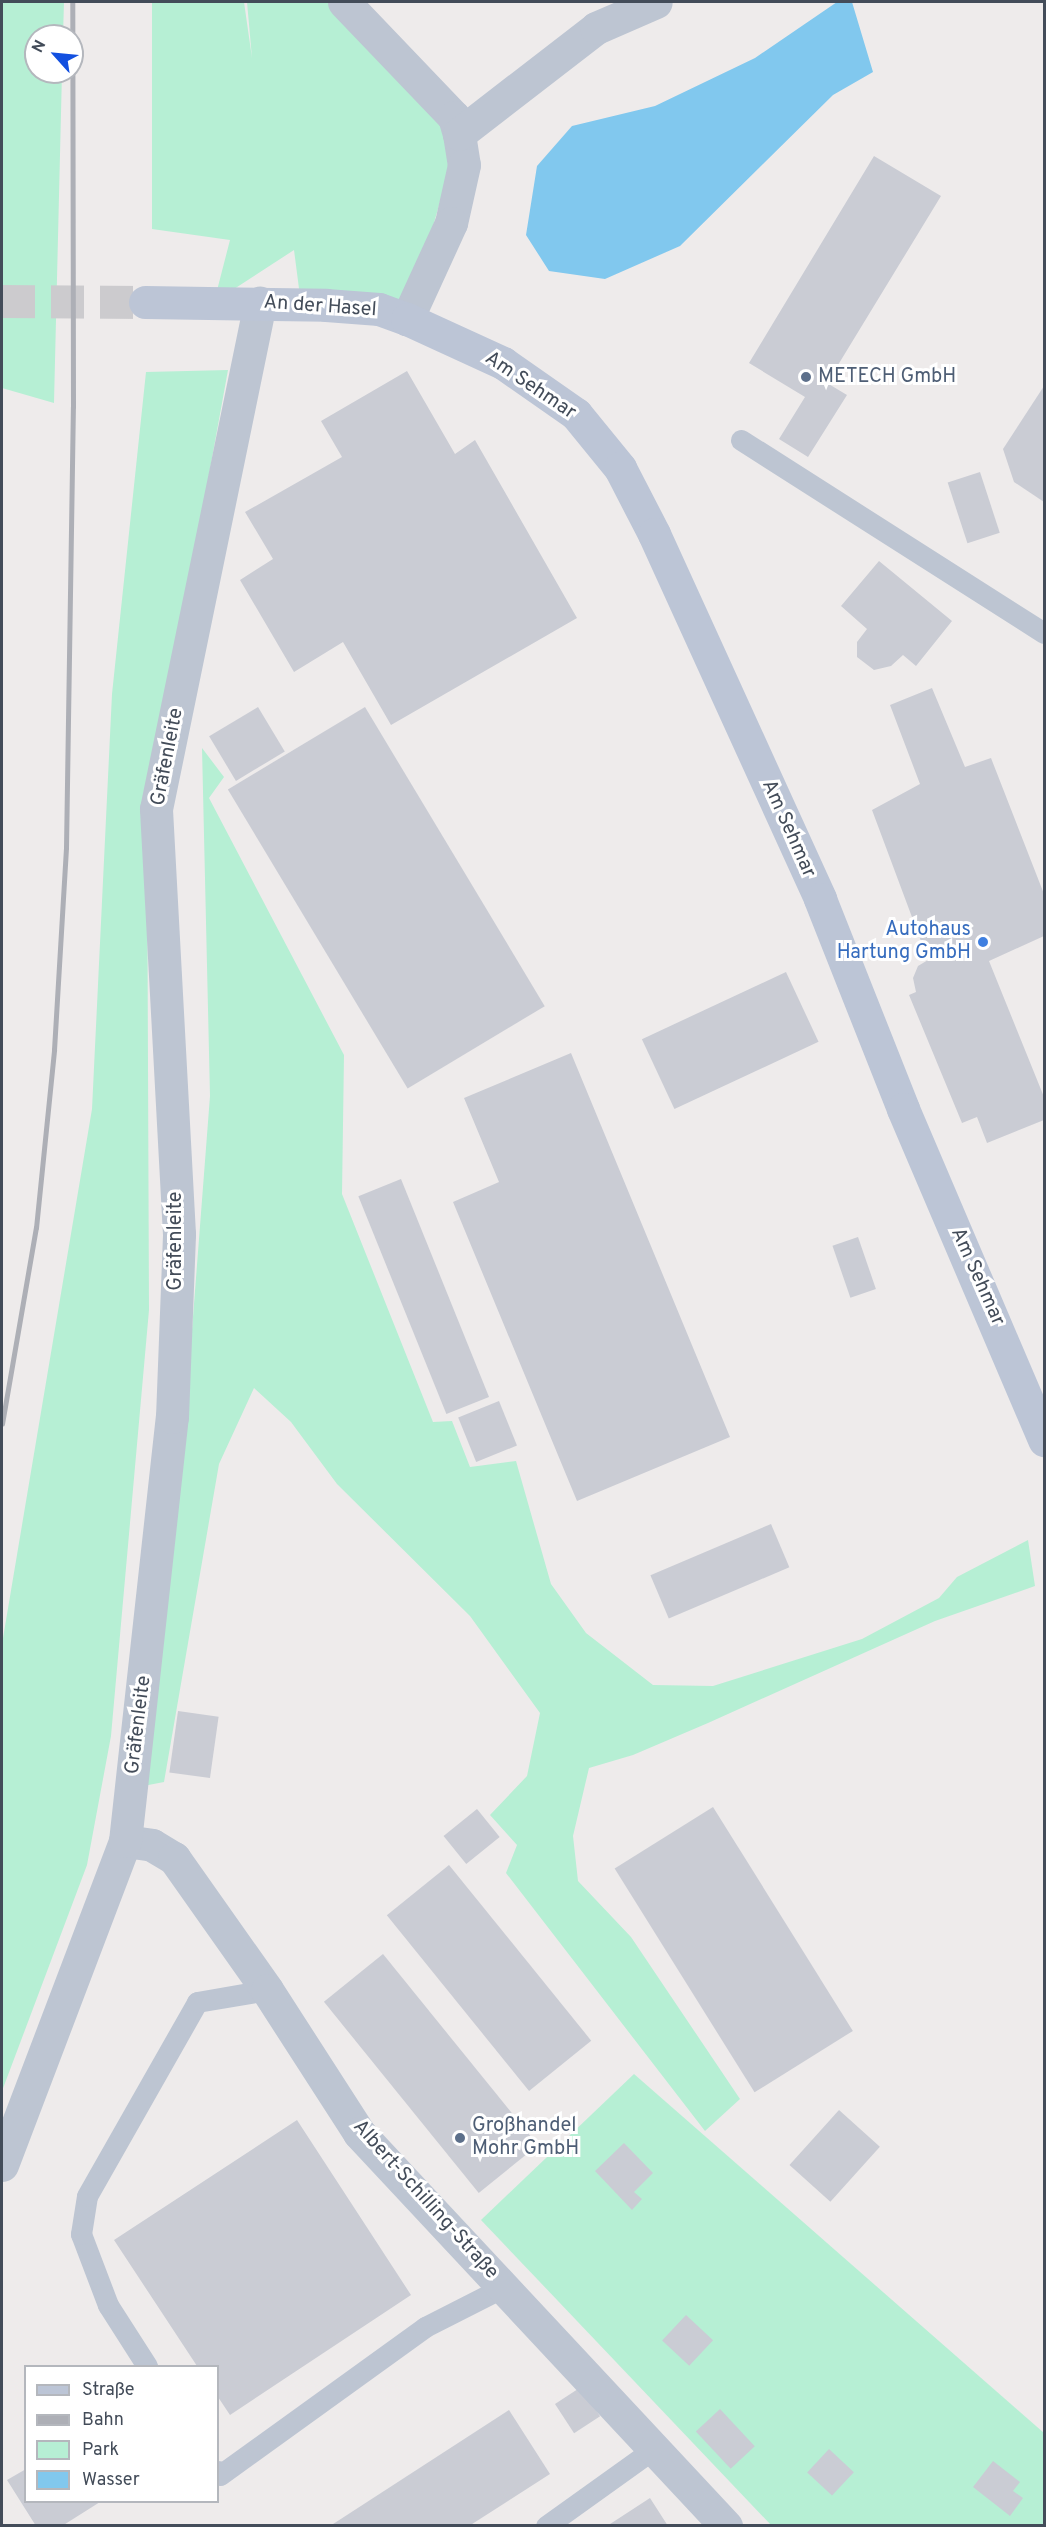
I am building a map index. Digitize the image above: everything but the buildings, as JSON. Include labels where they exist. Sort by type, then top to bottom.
[{"type":"main road","name":"An der Hasel","points":[[145,302],[260,303],[379,309],[407,319]]},
{"type":"main road","name":"Am Sehmar","points":[[407,319],[503,363],[540,388],[576,414],[620,468],[654,534],[820,899],[903,1109],[1044,1440]]},
{"type":"street","points":[[344,2],[454,117],[459,134],[464,165],[451,223],[407,319]]},
{"type":"street","points":[[459,134],[596,28],[656,2]]},
{"type":"street","name":"Gräfenleite","points":[[2,2164],[125,1841],[171,1428],[179,1234],[156,809],[260,303]]},
{"type":"street","name":"Albert-Schilling-Straße","points":[[125,1841],[152,1845],[174,1858],[267,1990],[359,2133],[726,2526]]},
{"type":"lane","points":[[741,440],[1044,633]]},
{"type":"lane","points":[[146,2365],[108,2305],[81,2234],[87,2196],[197,2002],[267,1990]]},
{"type":"lane","points":[[219,2473],[220,2475],[426,2327],[504,2287]]},
{"type":"lane","points":[[546,2526],[655,2448]]},
{"type":"green space","points":[[2,2],[64,2],[63,24],[24,24],[24,84],[62,84],[54,403],[2,388]]},
{"type":"green space","points":[[152,2],[244,2],[252,58],[247,2],[344,2],[459,134],[407,319],[301,304],[294,250],[214,302],[230,240],[152,229]]},
{"type":"green space","points":[[228,370],[147,816],[149,1310],[111,1736],[87,1865],[2,2091],[2,1644],[92,1109],[112,694],[146,372]]},
{"type":"green space","points":[[202,748],[224,777],[209,798],[344,1055],[342,1194],[433,1422],[452,1421],[470,1467],[516,1461],[551,1584],[586,1633],[653,1685],[713,1686],[862,1639],[939,1598],[957,1577],[1028,1540],[1035,1586],[935,1621],[633,1755],[589,1768],[573,1836],[578,1881],[631,1937],[740,2099],[705,2131],[506,1873],[517,1845],[490,1815],[527,1776],[540,1713],[470,1616],[337,1484],[291,1422],[254,1388],[219,1464],[164,1782],[138,1787],[190,1356],[210,1096]]},
{"type":"green space","points":[[634,2074],[1044,2433],[1044,2525],[771,2525],[481,2220]]},
{"type":"water","points":[[837,2],[852,2],[873,72],[833,95],[680,246],[605,279],[549,271],[526,235],[537,166],[572,126],[655,106],[755,58]]},
{"type":"tunnel","points":[[2,301],[145,302]]},
{"type":"railway","points":[[2,1424],[36,1228],[54,1050],[66,848],[73,407],[72,2]]},
{"type":"place","name":"METECH GmbH","points":[[806,377]]},
{"type":"place","name":"Autohaus Hartung GmbH","points":[[983,942]]},
{"type":"place","name":"Großhandel Mohr GmbH","points":[[460,2138]]}]
